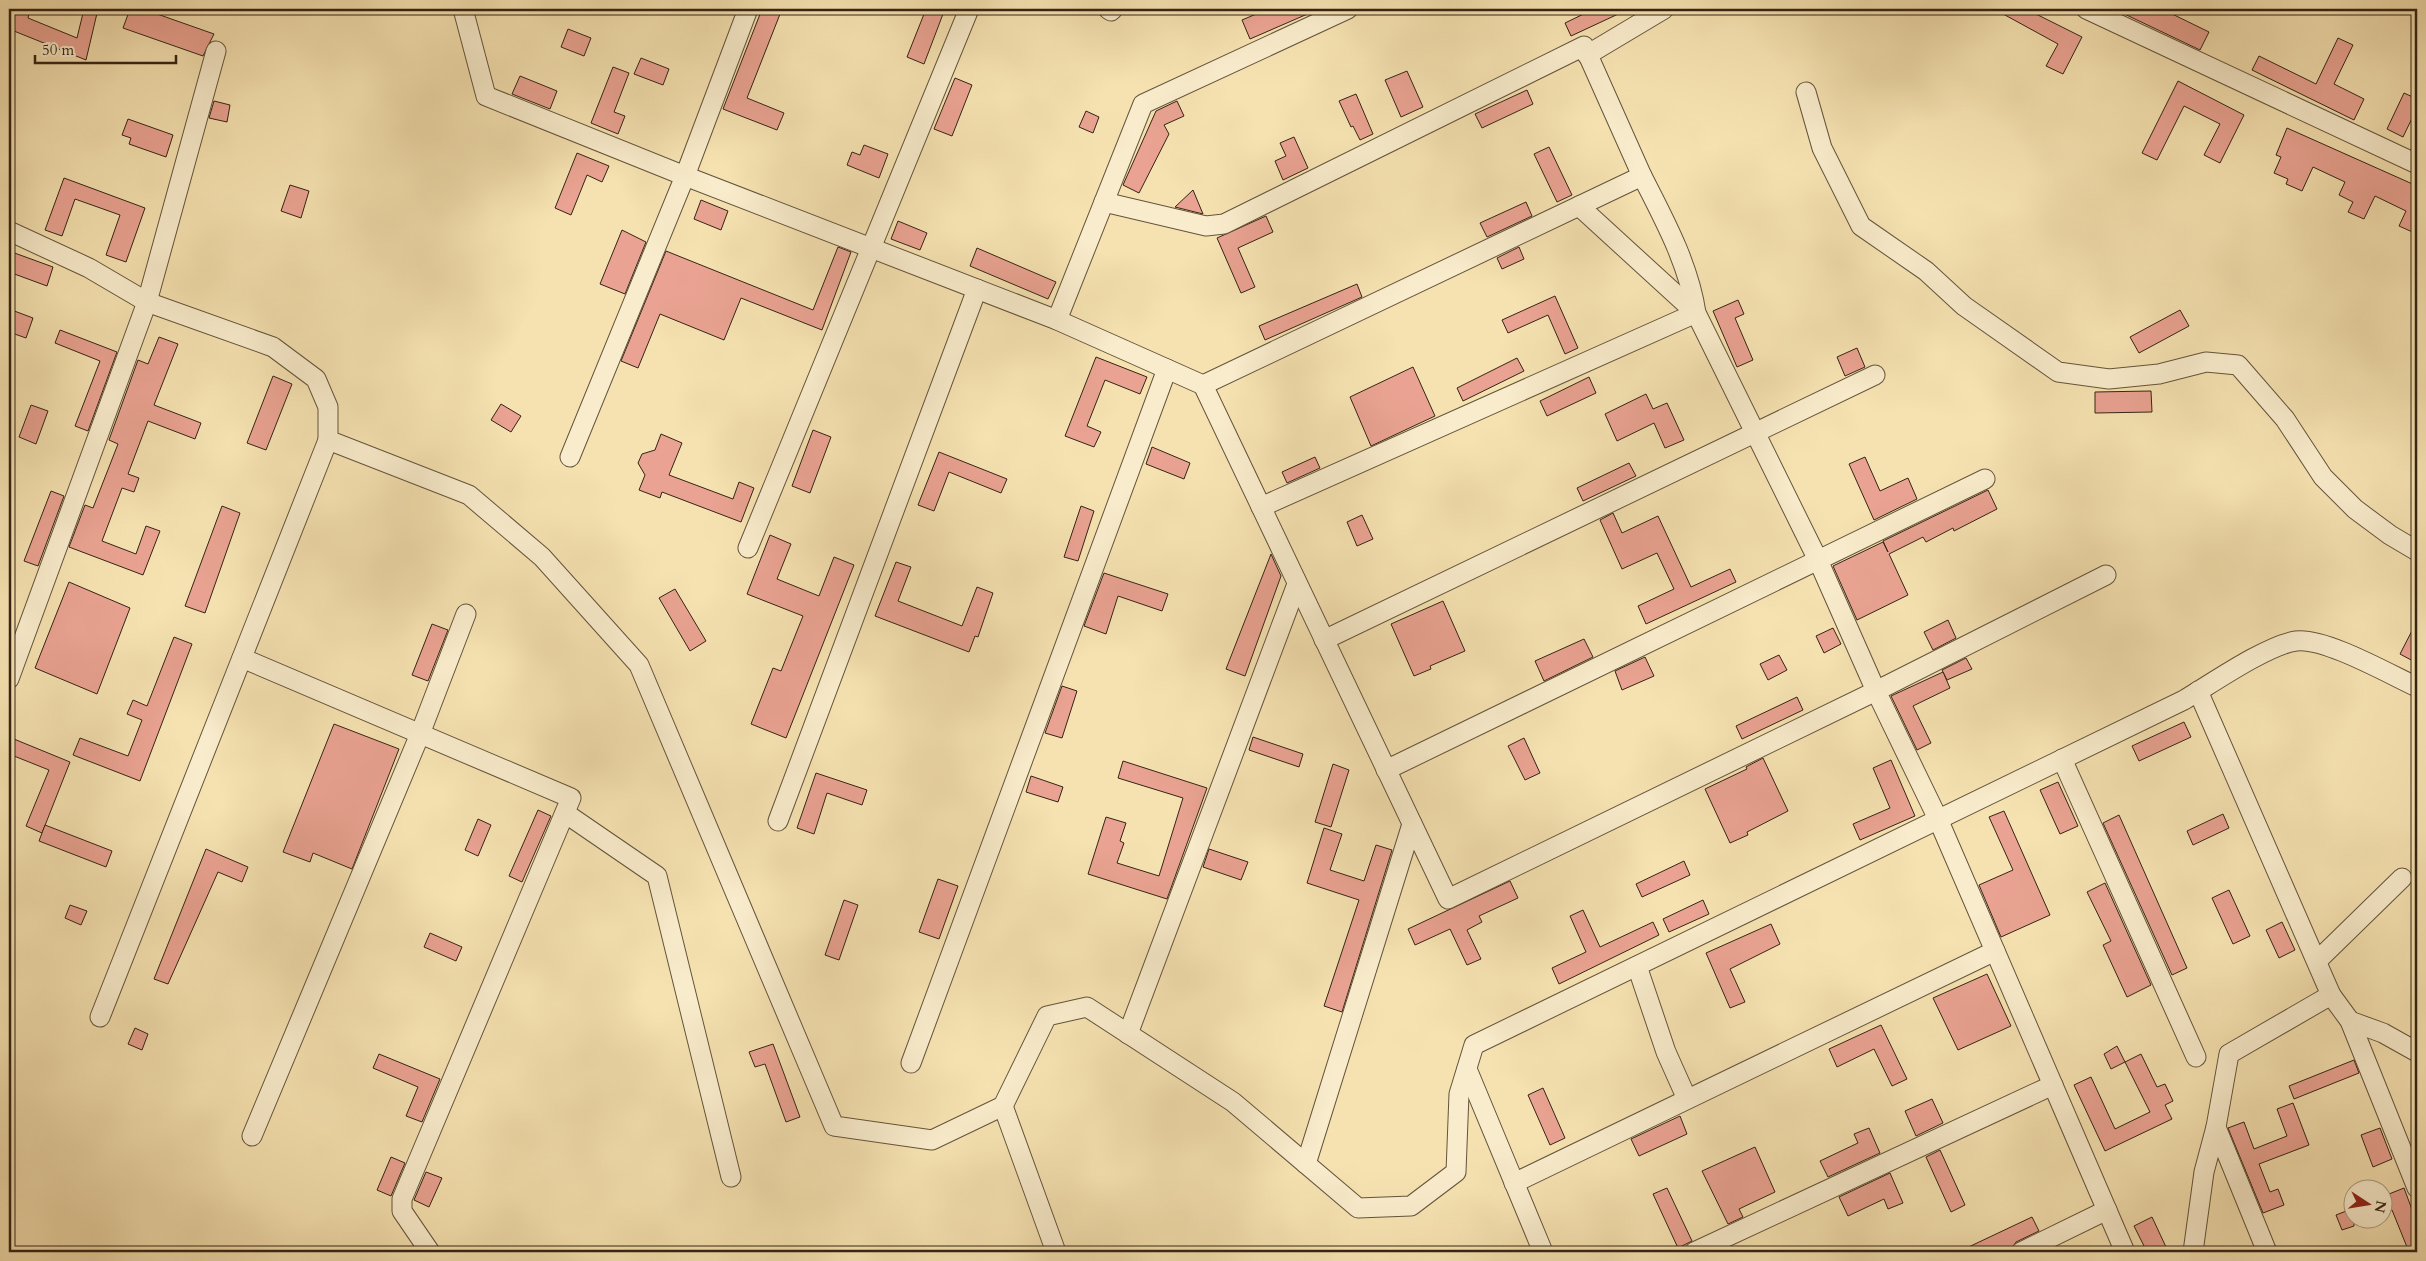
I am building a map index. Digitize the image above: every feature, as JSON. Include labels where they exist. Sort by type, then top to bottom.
[{"type":"street","points":[[463,9],[486,96],[680,174],[1057,320],[1203,385],[1448,899],[1876,691],[2106,575]]},
{"type":"street","points":[[570,457],[680,174],[748,9]]},
{"type":"street","points":[[748,548],[969,9]]},
{"type":"street","points":[[1108,9],[1111,11],[1113,9]]},
{"type":"street","points":[[1057,320],[1143,104],[1348,9]]},
{"type":"street","points":[[1587,54],[1664,9]]},
{"type":"street","points":[[2086,9],[2417,164]]},
{"type":"street","points":[[1104,202],[1206,226],[1217,226],[1584,46],[1642,176],[1672,237],[1693,292],[1696,313],[1818,560],[1876,691],[1938,819],[2125,1252]]},
{"type":"street","points":[[9,679],[147,302],[216,51]]},
{"type":"street","points":[[1806,92],[1822,148],[1861,226],[1926,271],[1964,306],[2058,372],[2108,379],[2159,374],[2206,362],[2238,364],[2285,420],[2323,477],[2355,509],[2390,535],[2417,551]]},
{"type":"street","points":[[1203,385],[1642,176]]},
{"type":"street","points":[[1579,206],[1696,313]]},
{"type":"street","points":[[9,231],[89,268],[147,302],[274,347],[316,379],[328,407],[328,440],[100,1017]]},
{"type":"street","points":[[778,821],[977,289]]},
{"type":"street","points":[[1261,507],[1696,313]]},
{"type":"street","points":[[911,1063],[1167,369]]},
{"type":"street","points":[[1324,640],[1875,375]]},
{"type":"street","points":[[328,440],[468,495],[542,558],[639,666],[834,1126],[932,1140],[1003,1106],[1047,1016],[1087,1007],[1233,1102],[1358,1208],[1411,1206],[1456,1172],[1459,1094],[1474,1045],[2062,759],[2198,691],[2276,646],[2297,640],[2322,643],[2417,687]]},
{"type":"street","points":[[1386,770],[1984,479]]},
{"type":"street","points":[[1128,1034],[1297,584]]},
{"type":"street","points":[[252,1136],[420,734],[466,614]]},
{"type":"street","points":[[242,658],[571,798],[402,1199],[402,1211],[430,1252]]},
{"type":"street","points":[[2198,691],[2331,995],[2350,1022],[2417,1188]]},
{"type":"street","points":[[2062,759],[2196,1057]]},
{"type":"street","points":[[565,813],[657,876],[731,1177]]},
{"type":"street","points":[[1306,1164],[1412,824]]},
{"type":"street","points":[[2317,961],[2402,878]]},
{"type":"street","points":[[1514,1183],[1995,951]]},
{"type":"street","points":[[1637,966],[1666,1052],[1688,1099]]},
{"type":"street","points":[[2193,1252],[2204,1172],[2216,1127],[2229,1054],[2331,995]]},
{"type":"street","points":[[2350,1022],[2383,1033],[2417,1052]]},
{"type":"street","points":[[1467,1069],[1542,1252]]},
{"type":"street","points":[[1694,1252],[2053,1085]]},
{"type":"street","points":[[1003,1106],[1056,1252]]},
{"type":"street","points":[[2216,1127],[2267,1252]]},
{"type":"street","points":[[2021,1252],[2107,1210]]},
{"type":"building","points":[[11,9],[30,9],[28,18],[77,38],[84,9],[98,9],[86,60],[9,29]]},
{"type":"building","points":[[130,9],[143,9],[214,34],[203,56],[123,28]]},
{"type":"building","points":[[762,9],[782,9],[747,98],[784,113],[777,130],[723,109]]},
{"type":"building","points":[[926,9],[943,14],[924,64],[907,57]]},
{"type":"building","points":[[1268,9],[1319,9],[1250,39],[1242,20]]},
{"type":"building","points":[[1594,9],[1629,9],[1571,36],[1565,23]]},
{"type":"building","points":[[1994,9],[2036,9],[2034,13],[2082,37],[2063,74],[2046,66],[2058,44]]},
{"type":"building","points":[[2114,9],[2162,9],[2209,32],[2200,50]]},
{"type":"building","points":[[568,29],[591,38],[584,56],[561,47]]},
{"type":"building","points":[[2338,38],[2353,45],[2334,84],[2364,99],[2354,120],[2252,70],[2259,56],[2316,84]]},
{"type":"building","points":[[641,58],[669,69],[663,85],[634,74]]},
{"type":"building","points":[[613,67],[629,73],[614,112],[625,116],[618,134],[591,123]]},
{"type":"building","points":[[1407,71],[1423,107],[1401,117],[1385,80]]},
{"type":"building","points":[[520,76],[557,91],[550,109],[512,94]]},
{"type":"building","points":[[955,78],[972,85],[952,136],[934,129]]},
{"type":"building","points":[[2178,81],[2244,115],[2220,163],[2204,155],[2220,124],[2184,106],[2157,160],[2142,153]]},
{"type":"building","points":[[1527,90],[1533,104],[1482,128],[1475,114]]},
{"type":"building","points":[[2404,93],[2417,99],[2417,108],[2403,137],[2387,129]]},
{"type":"building","points":[[1356,94],[1373,134],[1360,140],[1353,126],[1351,127],[1339,101]]},
{"type":"building","points":[[214,101],[230,105],[227,122],[209,118]]},
{"type":"building","points":[[1177,101],[1184,116],[1164,125],[1169,134],[1139,193],[1123,185],[1156,111]]},
{"type":"building","points":[[1086,111],[1099,117],[1093,133],[1079,127]]},
{"type":"building","points":[[128,119],[173,135],[166,157],[129,144],[131,138],[122,135]]},
{"type":"building","points":[[2287,128],[2417,186],[2417,234],[2399,226],[2406,211],[2375,196],[2364,219],[2348,212],[2353,202],[2339,195],[2345,182],[2313,167],[2302,191],[2286,184],[2288,179],[2274,173],[2281,157],[2276,155]]},
{"type":"building","points":[[1294,137],[1308,168],[1283,180],[1275,161],[1286,156],[1280,143]]},
{"type":"building","points":[[864,145],[888,154],[879,178],[847,165],[852,152],[860,155]]},
{"type":"building","points":[[1549,147],[1572,195],[1557,202],[1534,154]]},
{"type":"building","points":[[577,153],[609,166],[602,182],[587,175],[571,215],[555,208]]},
{"type":"building","points":[[64,178],[145,208],[126,262],[106,255],[120,215],[75,199],[62,236],[45,230]]},
{"type":"building","points":[[290,185],[309,191],[301,218],[281,211]]},
{"type":"building","points":[[1193,190],[1203,214],[1175,207]]},
{"type":"building","points":[[701,200],[728,211],[721,230],[694,219]]},
{"type":"building","points":[[1526,202],[1532,216],[1487,237],[1480,223]]},
{"type":"building","points":[[1266,216],[1273,232],[1238,248],[1255,287],[1241,293],[1217,238]]},
{"type":"building","points":[[898,221],[927,233],[920,250],[891,239]]},
{"type":"building","points":[[622,230],[646,242],[625,294],[600,284]]},
{"type":"building","points":[[838,247],[851,252],[822,330],[741,298],[724,340],[660,314],[638,368],[621,361],[666,251],[813,310]]},
{"type":"building","points":[[1519,247],[1524,259],[1502,269],[1497,258]]},
{"type":"building","points":[[977,248],[1056,282],[1048,299],[970,266]]},
{"type":"building","points":[[9,251],[53,267],[47,286],[9,272]]},
{"type":"building","points":[[1357,284],[1362,297],[1265,340],[1259,326]]},
{"type":"building","points":[[1555,296],[1578,348],[1565,354],[1548,315],[1508,333],[1502,320]]},
{"type":"building","points":[[1738,300],[1744,314],[1735,318],[1753,360],[1737,367],[1713,311]]},
{"type":"building","points":[[9,309],[33,318],[26,338],[9,332]]},
{"type":"building","points":[[2180,310],[2189,326],[2139,353],[2130,337]]},
{"type":"building","points":[[60,330],[117,352],[88,431],[75,426],[100,361],[55,343]]},
{"type":"building","points":[[159,337],[178,344],[154,405],[201,423],[195,439],[148,421],[128,474],[139,478],[134,492],[122,488],[102,541],[136,554],[146,526],[160,531],[143,575],[69,547],[85,505],[93,508],[118,444],[109,440],[138,360],[148,364]]},
{"type":"building","points":[[1857,348],[1865,367],[1845,376],[1837,357]]},
{"type":"building","points":[[1096,357],[1147,377],[1140,394],[1105,380],[1087,426],[1101,432],[1094,447],[1065,436]]},
{"type":"building","points":[[1517,358],[1524,371],[1463,401],[1457,388]]},
{"type":"building","points":[[1413,367],[1435,416],[1371,446],[1350,397]]},
{"type":"building","points":[[273,376],[292,384],[266,450],[247,443]]},
{"type":"building","points":[[1589,377],[1596,393],[1547,416],[1540,401]]},
{"type":"building","points":[[2151,391],[2152,412],[2095,413],[2095,392]]},
{"type":"building","points":[[1646,394],[1653,409],[1667,403],[1684,440],[1665,448],[1654,423],[1617,441],[1605,414]]},
{"type":"building","points":[[501,404],[521,416],[511,432],[491,420]]},
{"type":"building","points":[[31,405],[48,411],[36,444],[19,437]]},
{"type":"building","points":[[813,430],[831,437],[810,493],[792,486]]},
{"type":"building","points":[[661,434],[682,443],[669,475],[733,499],[739,482],[754,488],[741,522],[662,492],[660,498],[639,490],[645,475],[638,463],[642,454],[655,450]]},
{"type":"building","points":[[1152,447],[1190,463],[1184,479],[1146,464]]},
{"type":"building","points":[[939,452],[1007,479],[1001,493],[949,472],[934,511],[918,505]]},
{"type":"building","points":[[1315,457],[1320,468],[1287,483],[1282,472]]},
{"type":"building","points":[[1865,457],[1880,491],[1908,478],[1917,499],[1874,520],[1849,464]]},
{"type":"building","points":[[1629,463],[1636,476],[1583,501],[1577,488]]},
{"type":"building","points":[[1988,490],[1997,509],[1954,531],[1953,528],[1926,542],[1923,537],[1889,554],[1908,595],[1857,620],[1833,566],[1883,542],[1888,552],[1883,541]]},
{"type":"building","points":[[51,491],[64,496],[38,566],[24,561]]},
{"type":"building","points":[[222,506],[240,513],[205,613],[185,606]]},
{"type":"building","points":[[1081,506],[1094,511],[1078,561],[1064,557]]},
{"type":"building","points":[[1613,513],[1622,533],[1658,516],[1691,587],[1730,569],[1736,582],[1646,624],[1638,606],[1674,589],[1657,553],[1622,569],[1600,520]]},
{"type":"building","points":[[1362,515],[1373,539],[1357,546],[1347,522]]},
{"type":"building","points":[[770,535],[791,544],[777,579],[819,596],[834,557],[854,565],[786,738],[751,724],[773,668],[781,671],[803,616],[747,594]]},
{"type":"building","points":[[1271,554],[1281,576],[1245,676],[1226,669]]},
{"type":"building","points":[[896,562],[911,567],[898,601],[962,626],[977,587],[993,593],[978,637],[975,636],[969,652],[875,616]]},
{"type":"building","points":[[1104,573],[1168,594],[1162,611],[1118,596],[1106,634],[1084,626]]},
{"type":"building","points":[[69,582],[130,608],[97,694],[35,668]]},
{"type":"building","points":[[675,589],[706,641],[690,651],[659,598]]},
{"type":"building","points":[[1443,601],[1465,651],[1430,666],[1431,669],[1414,676],[1391,624]]},
{"type":"building","points":[[1948,620],[1956,638],[1933,650],[1924,632]]},
{"type":"building","points":[[2417,621],[2417,652],[2413,661],[2400,654]]},
{"type":"building","points":[[432,624],[448,630],[428,681],[412,675]]},
{"type":"building","points":[[1833,628],[1841,644],[1824,653],[1816,636]]},
{"type":"building","points":[[174,637],[192,644],[140,781],[73,755],[80,738],[128,756],[142,720],[127,714],[133,700],[147,706]]},
{"type":"building","points":[[1584,639],[1593,657],[1544,681],[1535,661]]},
{"type":"building","points":[[1779,655],[1787,670],[1768,680],[1760,664]]},
{"type":"building","points":[[1645,657],[1654,676],[1622,690],[1615,671]]},
{"type":"building","points":[[1966,658],[1972,669],[1947,680],[1942,670]]},
{"type":"building","points":[[1943,672],[1950,688],[1913,706],[1931,743],[1917,750],[1891,696]]},
{"type":"building","points":[[1062,686],[1077,691],[1062,738],[1045,733]]},
{"type":"building","points":[[1797,697],[1803,710],[1742,739],[1736,726]]},
{"type":"building","points":[[2184,722],[2191,737],[2139,761],[2132,746]]},
{"type":"building","points":[[334,724],[399,749],[352,869],[313,853],[310,862],[283,852]]},
{"type":"building","points":[[9,737],[70,762],[42,833],[26,826],[49,770],[9,754]]},
{"type":"building","points":[[1253,737],[1303,754],[1299,767],[1249,750]]},
{"type":"building","points":[[1524,738],[1540,773],[1525,780],[1508,746]]},
{"type":"building","points":[[1763,758],[1788,811],[1747,832],[1748,835],[1730,843],[1705,789],[1747,769],[1746,767]]},
{"type":"building","points":[[1891,760],[1915,816],[1860,840],[1853,824],[1890,808],[1873,768]]},
{"type":"building","points":[[1123,761],[1207,788],[1167,899],[1088,874],[1106,817],[1126,823],[1120,841],[1124,843],[1117,863],[1159,876],[1183,798],[1118,778]]},
{"type":"building","points":[[1333,764],[1349,770],[1331,827],[1315,822]]},
{"type":"building","points":[[816,773],[867,790],[862,805],[827,793],[814,834],[797,828]]},
{"type":"building","points":[[1031,776],[1063,787],[1058,802],[1026,792]]},
{"type":"building","points":[[2058,782],[2078,826],[2060,834],[2040,790]]},
{"type":"building","points":[[538,810],[551,816],[522,882],[509,876]]},
{"type":"building","points":[[2004,811],[2050,915],[2001,937],[1979,885],[2013,870],[1989,817]]},
{"type":"building","points":[[2223,814],[2229,828],[2193,845],[2187,831]]},
{"type":"building","points":[[2119,815],[2187,968],[2172,975],[2103,823]]},
{"type":"building","points":[[478,819],[491,825],[478,856],[465,850]]},
{"type":"building","points":[[45,825],[112,851],[106,867],[39,841]]},
{"type":"building","points":[[1324,828],[1342,834],[1330,870],[1364,881],[1376,845],[1392,850],[1342,1012],[1324,1006],[1359,900],[1307,883]]},
{"type":"building","points":[[206,849],[248,867],[242,882],[218,872],[168,984],[154,979]]},
{"type":"building","points":[[1209,849],[1248,862],[1241,880],[1203,867]]},
{"type":"building","points":[[1684,861],[1690,875],[1642,897],[1636,884]]},
{"type":"building","points":[[938,879],[958,886],[939,939],[919,932]]},
{"type":"building","points":[[1510,881],[1518,898],[1479,916],[1482,922],[1467,930],[1481,959],[1467,965],[1450,929],[1415,945],[1408,929]]},
{"type":"building","points":[[2105,883],[2151,985],[2127,997],[2103,945],[2111,941],[2087,892]]},
{"type":"building","points":[[2229,890],[2250,936],[2233,944],[2212,898]]},
{"type":"building","points":[[844,900],[858,905],[839,960],[825,955]]},
{"type":"building","points":[[1703,900],[1709,914],[1669,932],[1663,919]]},
{"type":"building","points":[[70,905],[87,911],[81,925],[65,918]]},
{"type":"building","points":[[1583,910],[1600,947],[1653,922],[1659,935],[1559,984],[1552,968],[1586,952],[1570,916]]},
{"type":"building","points":[[2282,922],[2295,950],[2279,958],[2266,930]]},
{"type":"building","points":[[1771,924],[1780,944],[1730,969],[1745,1002],[1730,1008],[1706,953]]},
{"type":"building","points":[[430,933],[462,947],[456,961],[424,947]]},
{"type":"building","points":[[1987,974],[2011,1026],[1958,1050],[1933,998]]},
{"type":"building","points":[[1881,1025],[1907,1079],[1892,1086],[1874,1049],[1837,1067],[1829,1049]]},
{"type":"building","points":[[135,1028],[148,1034],[142,1050],[128,1044]]},
{"type":"building","points":[[773,1044],[800,1117],[786,1122],[765,1064],[755,1067],[749,1052]]},
{"type":"building","points":[[2117,1046],[2125,1062],[2111,1069],[2104,1054]]},
{"type":"building","points":[[379,1054],[440,1079],[422,1122],[406,1116],[418,1087],[373,1068]]},
{"type":"building","points":[[2141,1054],[2157,1087],[2165,1084],[2173,1101],[2165,1105],[2172,1119],[2105,1151],[2074,1085],[2091,1077],[2115,1129],[2150,1112],[2125,1062]]},
{"type":"building","points":[[2354,1060],[2359,1073],[2294,1099],[2289,1086]]},
{"type":"building","points":[[1543,1088],[1565,1138],[1550,1145],[1528,1095]]},
{"type":"building","points":[[1932,1099],[1943,1123],[1916,1136],[1905,1111]]},
{"type":"building","points":[[2293,1103],[2309,1145],[2259,1164],[2270,1192],[2278,1189],[2284,1205],[2263,1213],[2228,1128],[2244,1122],[2254,1149],[2287,1136],[2277,1109]]},
{"type":"building","points":[[1680,1116],[1687,1134],[1639,1156],[1631,1139]]},
{"type":"building","points":[[1869,1128],[1880,1153],[1828,1177],[1820,1161],[1858,1143],[1854,1134]]},
{"type":"building","points":[[2380,1128],[2392,1159],[2373,1167],[2361,1135]]},
{"type":"building","points":[[1755,1147],[1775,1192],[1739,1209],[1743,1217],[1728,1224],[1702,1171]]},
{"type":"building","points":[[1940,1150],[1965,1205],[1951,1212],[1926,1157]]},
{"type":"building","points":[[391,1157],[405,1163],[391,1196],[377,1190]]},
{"type":"building","points":[[426,1172],[442,1178],[429,1207],[414,1200]]},
{"type":"building","points":[[1890,1173],[1903,1203],[1888,1209],[1884,1199],[1848,1216],[1839,1197]]},
{"type":"building","points":[[1667,1188],[1692,1241],[1678,1248],[1653,1194]]},
{"type":"building","points":[[2404,1188],[2417,1223],[2417,1252],[2409,1252],[2394,1215],[2394,1192]]},
{"type":"building","points":[[2344,1212],[2344,1228],[2348,1228],[2342,1230],[2336,1215]]},
{"type":"building","points":[[2032,1217],[2039,1231],[2016,1242],[2010,1252],[1958,1252]]},
{"type":"building","points":[[2152,1217],[2166,1247],[2155,1252],[2147,1252],[2134,1226]]}]
